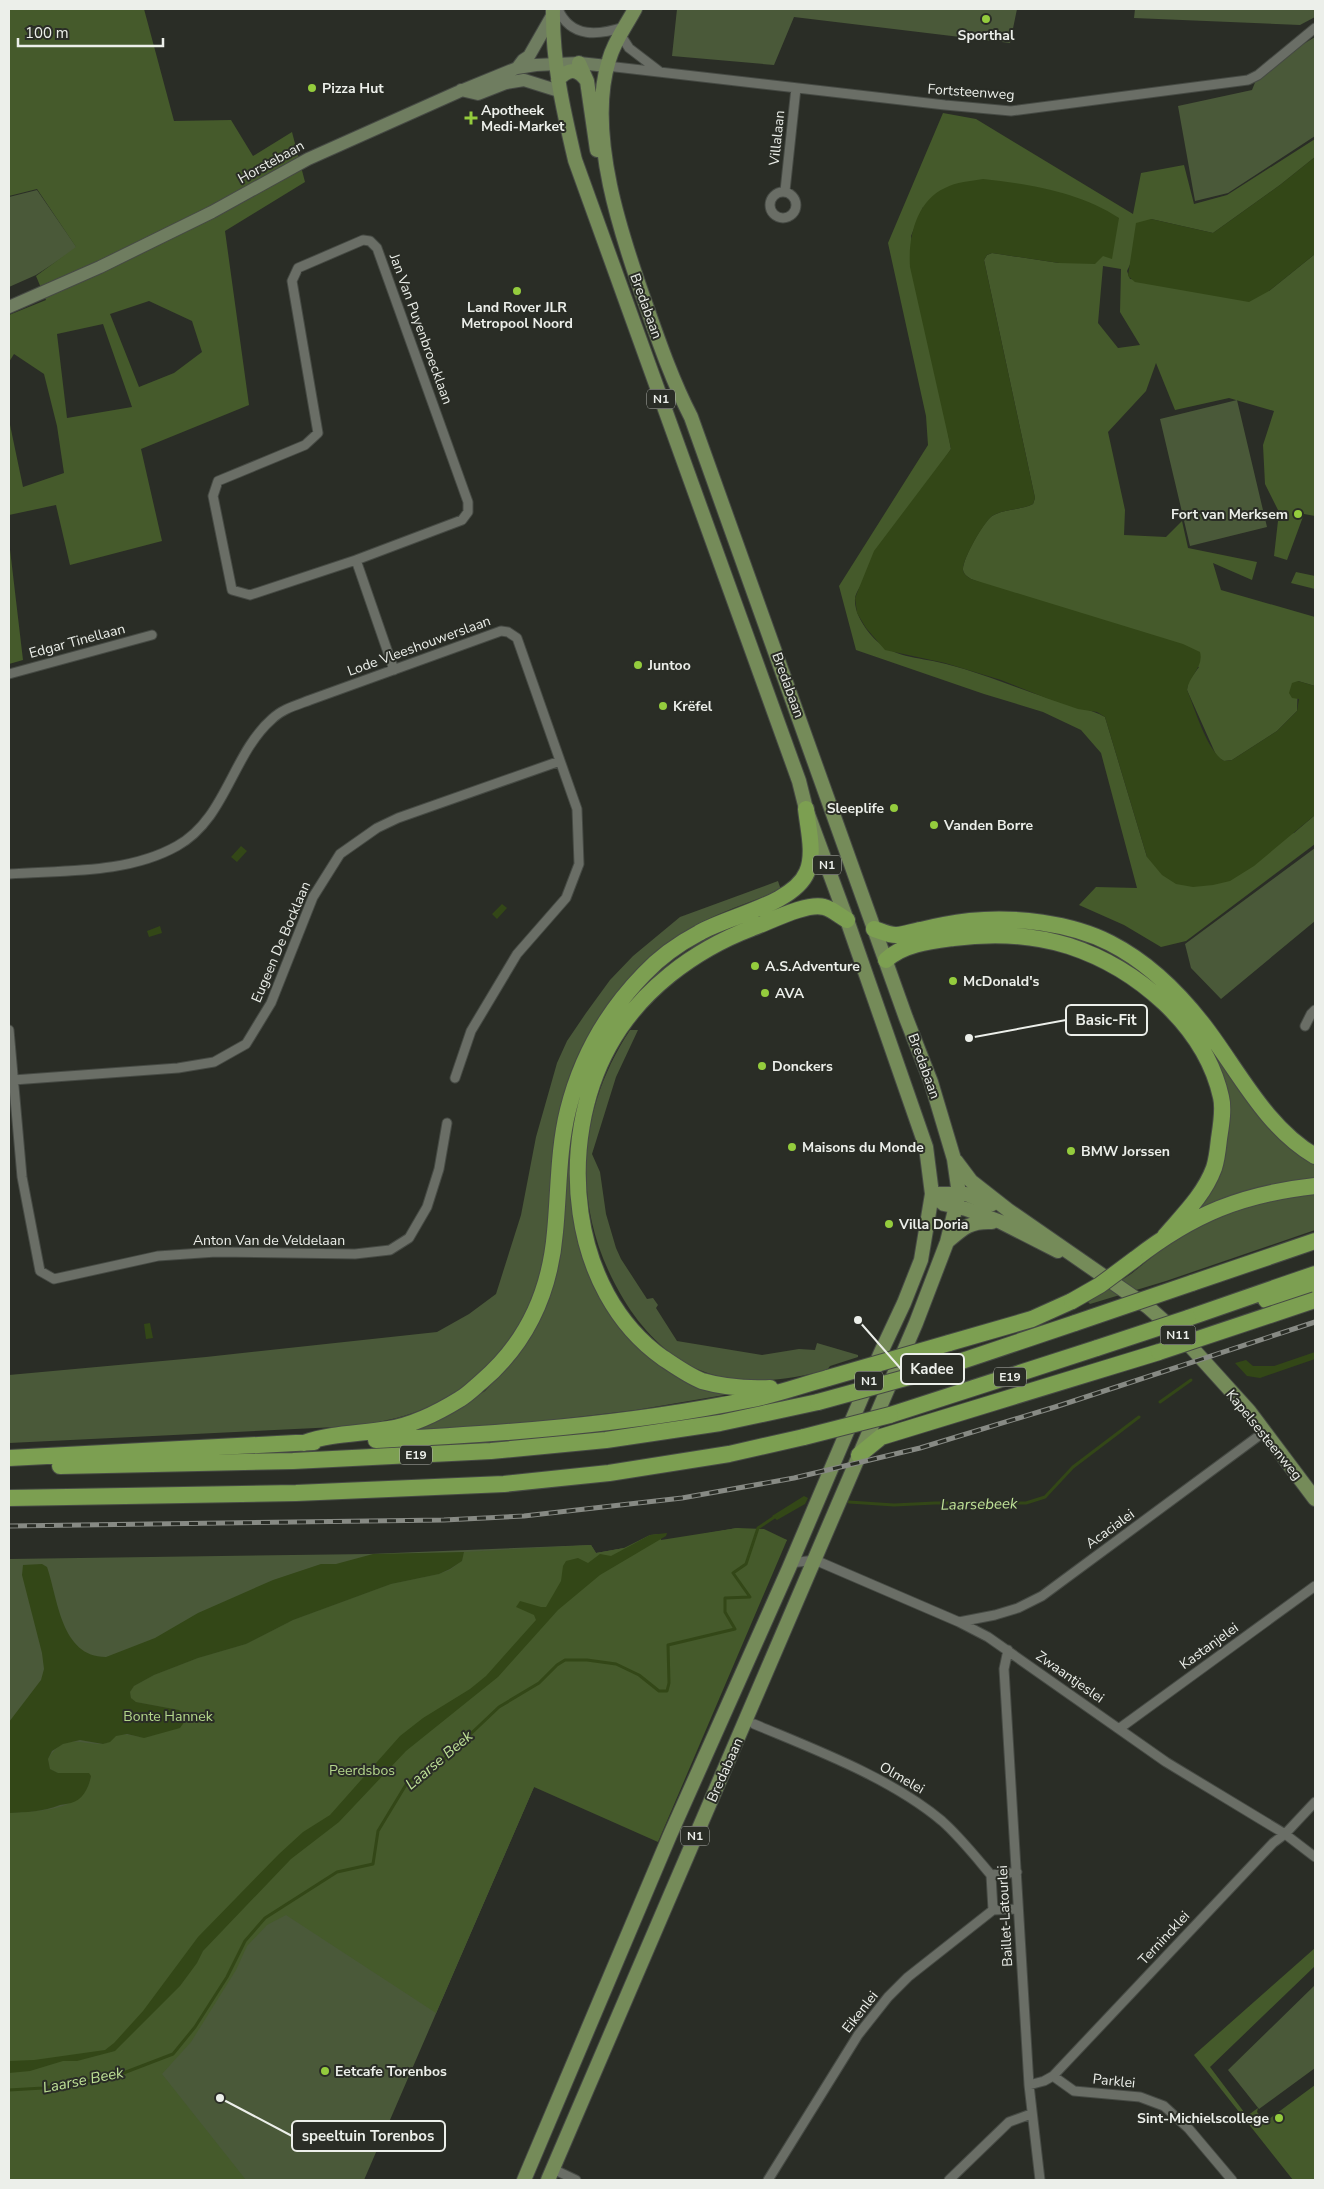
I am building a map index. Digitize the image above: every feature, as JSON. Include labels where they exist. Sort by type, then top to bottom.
[{"type":"highway","points":[[304,1443],[325,1436],[392,1429],[427,1417],[462,1398],[498,1368],[515,1348],[528,1328],[545,1285],[555,1235],[560,1163],[567,1113],[580,1070],[603,1026],[641,978],[665,956],[699,933],[780,899],[800,884],[807,872],[811,852],[806,809]]},
{"type":"highway","points":[[799,1386],[756,1389],[702,1380],[675,1366],[648,1347],[621,1318],[593,1261],[581,1220],[577,1190],[577,1149],[584,1107],[596,1073],[609,1045],[630,1015],[653,988],[677,969],[718,943],[746,930],[809,907],[824,907],[847,920]]},
{"type":"highway","points":[[874,928],[896,935],[971,921],[1043,923],[1078,930],[1110,943],[1141,963],[1180,998],[1207,1030],[1250,1092],[1275,1122],[1291,1138],[1315,1156]]},
{"type":"highway","points":[[886,960],[903,948],[940,940],[992,934],[1033,938],[1068,946],[1096,957],[1148,987],[1170,1008],[1194,1038],[1213,1072],[1221,1098],[1220,1131],[1214,1168],[1192,1205],[1165,1236]]},
{"type":"highway","points":[[9,1458],[488,1435],[603,1423],[748,1400],[1032,1319],[1072,1301],[1100,1285],[1165,1236],[1228,1204],[1282,1189],[1315,1186]]},
{"type":"highway","name":"E19","points":[[9,1467],[293,1461],[491,1451],[606,1440],[720,1423],[818,1402],[938,1369],[1315,1241]]},
{"type":"highway","name":"E19","points":[[9,1498],[296,1493],[504,1484],[609,1473],[729,1454],[804,1437],[922,1405],[1188,1318],[1315,1274]]},
{"type":"highway","points":[[1188,1318],[1315,1290]]},
{"type":"highway","points":[[859,1455],[881,1437],[1159,1352],[1315,1300]]},
{"type":"main road","name":"Bredabaan","points":[[551,2174],[684,1861],[816,1560],[900,1360],[947,1242],[958,1200],[954,1158],[930,1082],[712,473],[691,417],[668,368],[630,260],[610,186],[603,126],[607,66],[622,30],[635,9]]},
{"type":"main road","name":"Bredabaan","points":[[524,2180],[670,1836],[904,1303],[920,1260],[932,1194],[926,1147],[806,809],[799,782],[575,160],[558,86],[553,44],[555,11]]},
{"type":"main road","points":[[579,63],[587,81],[598,155],[610,186]]},
{"type":"main road","points":[[558,86],[564,73],[572,71],[581,73],[587,81]]},
{"type":"main road","points":[[688,477],[692,466],[696,464],[705,464],[712,473]]},
{"type":"main road","points":[[884,1028],[898,1032],[903,1029],[906,1018]]},
{"type":"main road","name":"Kapelsesteenweg","points":[[954,1158],[971,1181],[1004,1216]]},
{"type":"main road","name":"Kapelsesteenweg","points":[[932,1194],[958,1200],[1004,1216],[1074,1257],[1148,1307],[1169,1326],[1249,1411],[1315,1499]]},
{"type":"main road","points":[[947,1242],[968,1225],[1004,1216]]},
{"type":"street","points":[[518,68],[523,60],[529,56],[555,11],[572,26],[592,34],[622,30],[629,48],[662,73]]},
{"type":"street","name":"Fortsteenweg","points":[[607,66],[945,105],[1011,110],[1030,109],[1248,80],[1258,75],[1315,28]]},
{"type":"street","name":"Horstebaan","points":[[9,307],[100,267],[212,212],[308,159],[461,90],[518,68],[556,63],[607,66]]},
{"type":"street","points":[[461,90],[478,94],[506,83],[524,80],[558,86]]},
{"type":"street","name":"Villalaan","points":[[784,191],[796,88]]},
{"type":"street","name":"Jan Van Puyenbroecklaan","points":[[363,240],[370,241],[377,248],[468,502],[468,512],[462,520],[356,560],[250,595],[232,590],[214,496],[218,481],[305,445],[318,433],[292,281],[298,268],[363,240]]},
{"type":"street","points":[[356,560],[394,670]]},
{"type":"street","name":"Lode Vleeshouwerslaan","points":[[9,874],[130,864],[178,845],[202,824],[226,791],[254,742],[272,718],[289,708],[501,631],[508,632],[517,638],[577,810],[579,864],[566,898],[517,954],[471,1031],[455,1078]]},
{"type":"street","name":"Edgar Tinellaan","points":[[9,674],[152,635]]},
{"type":"street","name":"Eugeen De Bocklaan","points":[[13,1080],[178,1068],[214,1062],[246,1044],[271,1003],[313,896],[340,854],[377,828],[398,818],[560,760]]},
{"type":"street","points":[[1304,1026],[1315,1010]]},
{"type":"street","name":"Anton Van de Veldelaan","points":[[9,1030],[22,1177],[40,1271],[54,1279],[158,1256],[216,1252],[355,1254],[390,1250],[409,1238],[427,1207],[439,1169],[447,1123]]},
{"type":"street","points":[[881,1352],[900,1360]]},
{"type":"street","name":"Acacialei","points":[[959,1622],[995,1615],[1018,1608],[1042,1596],[1264,1432]]},
{"type":"street","points":[[790,1566],[816,1560]]},
{"type":"street","name":"Zwaantjeslei","points":[[816,1560],[959,1622],[1008,1650],[1166,1762],[1285,1834],[1315,1856]]},
{"type":"street","name":"Kastanjelei","points":[[1120,1728],[1315,1586]]},
{"type":"street","name":"Baillet-Latourlei","points":[[1008,1650],[1004,1669],[1018,1909],[1031,2114],[1040,2180]]},
{"type":"street","name":"Olmelei","points":[[754,1724],[873,1777],[920,1804],[942,1821],[963,1842],[991,1875]]},
{"type":"street","name":"Ternincklei","points":[[1029,2084],[1044,2081],[1053,2076],[1273,1842],[1285,1834],[1315,1802]]},
{"type":"street","points":[[1017,1872],[991,1875],[993,1910],[1018,1909]]},
{"type":"street","name":"Eikenlei","points":[[768,2180],[830,2078],[875,2012],[908,1977],[993,1910]]},
{"type":"street","name":"Parklei","points":[[1053,2076],[1074,2091],[1140,2097],[1164,2106],[1189,2129],[1232,2180]]},
{"type":"street","points":[[949,2180],[1009,2122],[1031,2114]]},
{"type":"street","points":[[551,2174],[576,2180]]},
{"type":"green space","points":[[9,9],[144,9],[174,121],[231,120],[253,156],[292,132],[305,182],[225,231],[249,405],[141,449],[162,541],[70,565],[56,505],[9,515],[9,420],[23,487],[64,473],[57,426],[44,374],[14,354],[9,362],[9,315],[46,300],[36,276],[76,247],[37,189],[9,196]],"holes":[[[149,301],[192,321],[202,352],[174,373],[139,387],[110,314]],[[103,324],[132,407],[67,418],[57,334]]]},
{"type":"green space","points":[[677,9],[1017,9],[1010,43],[794,17],[774,65],[672,56]]},
{"type":"green space","points":[[1135,9],[1315,9],[1315,17],[1300,25],[1134,18]]},
{"type":"green space","points":[[1315,37],[1315,136],[1228,193],[1195,201],[1178,106],[1252,90],[1256,80],[1295,49]]},
{"type":"green space","points":[[943,113],[976,119],[1133,214],[1141,173],[1184,165],[1194,204],[1227,195],[1315,139],[1315,157],[1280,185],[1213,233],[1151,219],[1127,271],[1130,279],[1269,291],[1315,254],[1315,516],[1304,514],[1287,560],[1274,556],[1279,512],[1265,484],[1263,445],[1274,411],[1229,398],[1175,410],[1156,363],[1146,391],[1108,432],[1125,510],[1124,535],[1166,537],[1182,521],[1188,548],[1257,562],[1252,580],[1213,563],[1221,590],[1315,617],[1315,686],[1298,681],[1297,711],[1277,731],[1232,760],[1224,761],[1217,757],[1187,690],[1188,682],[1199,667],[971,579],[963,570],[969,550],[992,516],[1033,504],[1035,498],[984,260],[987,255],[992,253],[1059,263],[1119,218],[923,207],[911,236],[951,449],[859,588],[855,597],[857,611],[862,622],[874,638],[893,651],[973,672],[1105,717],[1147,857],[1294,833],[1315,815],[1315,844],[1186,941],[1161,947],[1124,925],[1079,905],[1096,887],[1137,888],[1101,753],[1081,730],[1043,712],[856,650],[839,586],[928,445],[926,416],[888,243]],"holes":[[[1103,266],[1121,269],[1120,312],[1140,345],[1118,348],[1098,323]]]},
{"type":"green space","points":[[37,190],[77,248],[36,275],[9,287],[9,197]]},
{"type":"green space","points":[[1237,400],[1267,527],[1190,546],[1160,419]]},
{"type":"green space","points":[[9,541],[23,660],[9,664]]},
{"type":"green space","points":[[1296,572],[1315,576],[1315,589],[1291,583]]},
{"type":"green space","points":[[1315,848],[1315,921],[1221,999],[1191,968],[1185,944]]},
{"type":"green space","points":[[778,881],[781,890],[704,921],[682,934],[611,1003],[595,1023],[579,1053],[566,1086],[554,1156],[543,1261],[535,1294],[521,1325],[510,1340],[490,1363],[460,1389],[445,1399],[413,1413],[357,1426],[9,1443],[9,1375],[206,1357],[437,1332],[469,1314],[496,1294],[521,1215],[536,1137],[557,1063],[567,1041],[586,1013],[610,980],[633,956],[680,917]]},
{"type":"green space","points":[[1175,1000],[1315,1161],[1315,1179],[1268,1185],[1238,1193],[1195,1211],[1225,1117]]},
{"type":"green space","points":[[630,1030],[638,1030],[616,1077],[592,1154],[600,1172],[606,1214],[616,1248],[647,1299],[653,1298],[658,1305],[656,1308],[677,1341],[762,1355],[799,1349],[815,1350],[817,1343],[858,1355],[858,1357],[830,1366],[827,1370],[795,1377],[762,1380],[729,1378],[713,1375],[686,1363],[655,1340],[638,1321],[624,1300],[607,1267],[595,1233],[588,1199],[586,1164],[590,1130],[598,1096],[611,1062]]},
{"type":"green space","points":[[588,1064],[573,1191],[621,1322],[730,1394],[636,1410],[527,1423],[409,1432],[446,1414],[485,1391],[510,1363],[537,1319],[570,1122]]},
{"type":"green space","points":[[1315,1191],[1315,1230],[1166,1281],[1090,1304],[1088,1302],[1131,1274],[1178,1236],[1232,1208]]},
{"type":"green space","name":"Peerdsbos","points":[[737,1528],[787,1540],[534,1787],[364,2180],[9,2180],[9,1559],[369,1554],[591,1545],[596,1553]]},
{"type":"green space","name":"Peerdsbos","points":[[737,1528],[764,1529],[787,1540],[658,1842],[534,1787],[436,2013],[286,1915],[267,1925],[247,1946],[236,1970],[191,2042],[162,2074],[246,2180],[9,2180],[9,1813],[46,1810],[70,1803],[80,1797],[87,1788],[91,1776],[88,1773],[58,1773],[50,1769],[48,1759],[54,1751],[66,1743],[72,1742],[102,1744],[118,1735],[142,1737],[156,1734],[166,1729],[184,1714],[179,1710],[136,1702],[131,1698],[130,1692],[134,1686],[154,1675],[198,1658],[246,1644],[293,1620],[391,1584],[450,1570],[462,1561],[464,1552],[591,1545],[596,1553],[624,1548],[650,1535],[660,1534],[661,1540]]},
{"type":"green space","points":[[1315,1948],[1315,1966],[1210,2067],[1247,2116],[1258,2108],[1257,2112],[1265,2122],[1315,2085],[1315,2180],[1293,2180],[1194,2055]]},
{"type":"green space","points":[[1315,1985],[1315,2068],[1259,2109],[1228,2070]]},
{"type":"shaded area","points":[[1315,157],[1315,254],[1269,291],[1249,302],[1135,282],[1128,276],[1136,223],[1151,219],[1213,233],[1280,185]]},
{"type":"shaded area","points":[[983,179],[1054,191],[1088,202],[1119,218],[1112,259],[1103,256],[1095,264],[1059,263],[992,253],[987,255],[984,260],[1035,498],[1033,504],[997,514],[988,520],[970,550],[963,572],[971,579],[1183,644],[1200,652],[1200,662],[1187,690],[1207,739],[1218,756],[1224,761],[1232,760],[1277,731],[1297,711],[1299,699],[1292,698],[1289,693],[1292,683],[1298,681],[1315,686],[1315,815],[1254,866],[1230,881],[1193,887],[1176,884],[1162,875],[1147,857],[1105,717],[1097,712],[1078,709],[1001,680],[945,663],[885,650],[866,628],[857,613],[855,598],[874,551],[951,449],[910,267],[911,244],[916,222],[927,202],[935,194],[954,184]]},
{"type":"shaded area","points":[[241,846],[247,851],[237,862],[231,857]]},
{"type":"shaded area","points":[[502,904],[507,908],[497,919],[492,914]]},
{"type":"shaded area","points":[[160,926],[162,933],[149,937],[147,931]]},
{"type":"shaded area","points":[[150,1323],[153,1338],[146,1339],[144,1324]]},
{"type":"shaded area","points":[[1315,1352],[1315,1359],[1260,1378],[1247,1376],[1235,1363],[1246,1360],[1253,1366],[1274,1366]]},
{"type":"shaded area","points":[[804,1496],[808,1498],[805,1504],[777,1520],[772,1516]]},
{"type":"shaded area","points":[[667,1533],[666,1536],[600,1575],[558,1610],[498,1677],[406,1751],[339,1822],[291,1859],[203,1951],[197,1963],[180,1986],[115,2051],[77,2061],[63,2061],[30,2071],[9,2073],[9,2061],[34,2060],[105,2050],[114,2043],[143,2011],[198,1937],[279,1854],[303,1832],[330,1815],[400,1736],[423,1718],[470,1689],[486,1676],[536,1620],[534,1615],[516,1607],[520,1601],[546,1607],[561,1581],[563,1566],[566,1561],[578,1558],[588,1563],[600,1554],[611,1556],[650,1535]]},
{"type":"shaded area","points":[[464,1552],[462,1561],[439,1574],[391,1584],[293,1620],[246,1644],[198,1658],[154,1675],[134,1686],[130,1692],[131,1698],[136,1702],[179,1710],[185,1714],[185,1721],[180,1728],[144,1738],[127,1734],[116,1736],[110,1742],[103,1744],[80,1740],[63,1744],[52,1751],[48,1759],[50,1769],[58,1773],[89,1773],[91,1776],[90,1780],[82,1796],[70,1803],[47,1809],[9,1813],[9,1722],[41,1680],[44,1669],[42,1653],[22,1575],[23,1565],[42,1564],[47,1567],[59,1610],[70,1637],[79,1647],[91,1654],[106,1657],[155,1638],[198,1613],[273,1580],[321,1564],[336,1564],[373,1554]]},
{"type":"waterway","name":"Laarsebeek","points":[[1160,1402],[1191,1380]]},
{"type":"waterway","name":"Laarsebeek","points":[[849,1502],[894,1505],[1026,1503],[1045,1497],[1073,1467],[1139,1417]]},
{"type":"waterway","name":"Laarse Beek","points":[[9,2090],[43,2088],[113,2077],[173,2054],[195,2027],[227,1977],[245,1941],[265,1918],[337,1872],[373,1864],[378,1831],[407,1783],[442,1761],[499,1707],[539,1683],[557,1665],[565,1660],[587,1660],[616,1664],[639,1675],[659,1691],[667,1691],[669,1683],[668,1645],[735,1629],[725,1612],[725,1598],[750,1597],[733,1573],[746,1564],[758,1528],[776,1516]]},
{"type":"tram line","points":[[596,9],[608,9]]},
{"type":"railway","points":[[9,1526],[444,1520],[524,1516],[682,1498],[794,1478],[920,1448],[1055,1407],[1315,1322]]},
{"type":"place","name":"Sporthal","points":[[986,19]]},
{"type":"place","name":"Pizza Hut","points":[[312,88]]},
{"type":"place","name":"Apotheek Medi-Market","points":[[471,118]]},
{"type":"place","name":"Land Rover JLR Metropool Noord","points":[[517,291]]},
{"type":"place","name":"Fort van Merksem","points":[[1298,514]]},
{"type":"place","name":"Juntoo","points":[[638,665]]},
{"type":"place","name":"Krëfel","points":[[663,706]]},
{"type":"place","name":"Sleeplife","points":[[894,808]]},
{"type":"place","name":"Vanden Borre","points":[[934,825]]},
{"type":"place","name":"A.S.Adventure","points":[[755,966]]},
{"type":"place","name":"McDonald's","points":[[953,981]]},
{"type":"place","name":"AVA","points":[[765,993]]},
{"type":"place","name":"Basic-Fit","points":[[969,1038]]},
{"type":"place","name":"Donckers","points":[[762,1066]]},
{"type":"place","name":"Maisons du Monde","points":[[792,1147]]},
{"type":"place","name":"BMW Jorssen","points":[[1071,1151]]},
{"type":"place","name":"Villa Doria","points":[[889,1224]]},
{"type":"place","name":"Kadee","points":[[858,1320]]},
{"type":"place","name":"Eetcafe Torenbos","points":[[325,2071]]},
{"type":"place","name":"speeltuin Torenbos","points":[[220,2098]]},
{"type":"place","name":"Sint-Michielscollege","points":[[1279,2118]]},
{"type":"park label","name":"Bonte Hannek","points":[[168,1716]]}]
